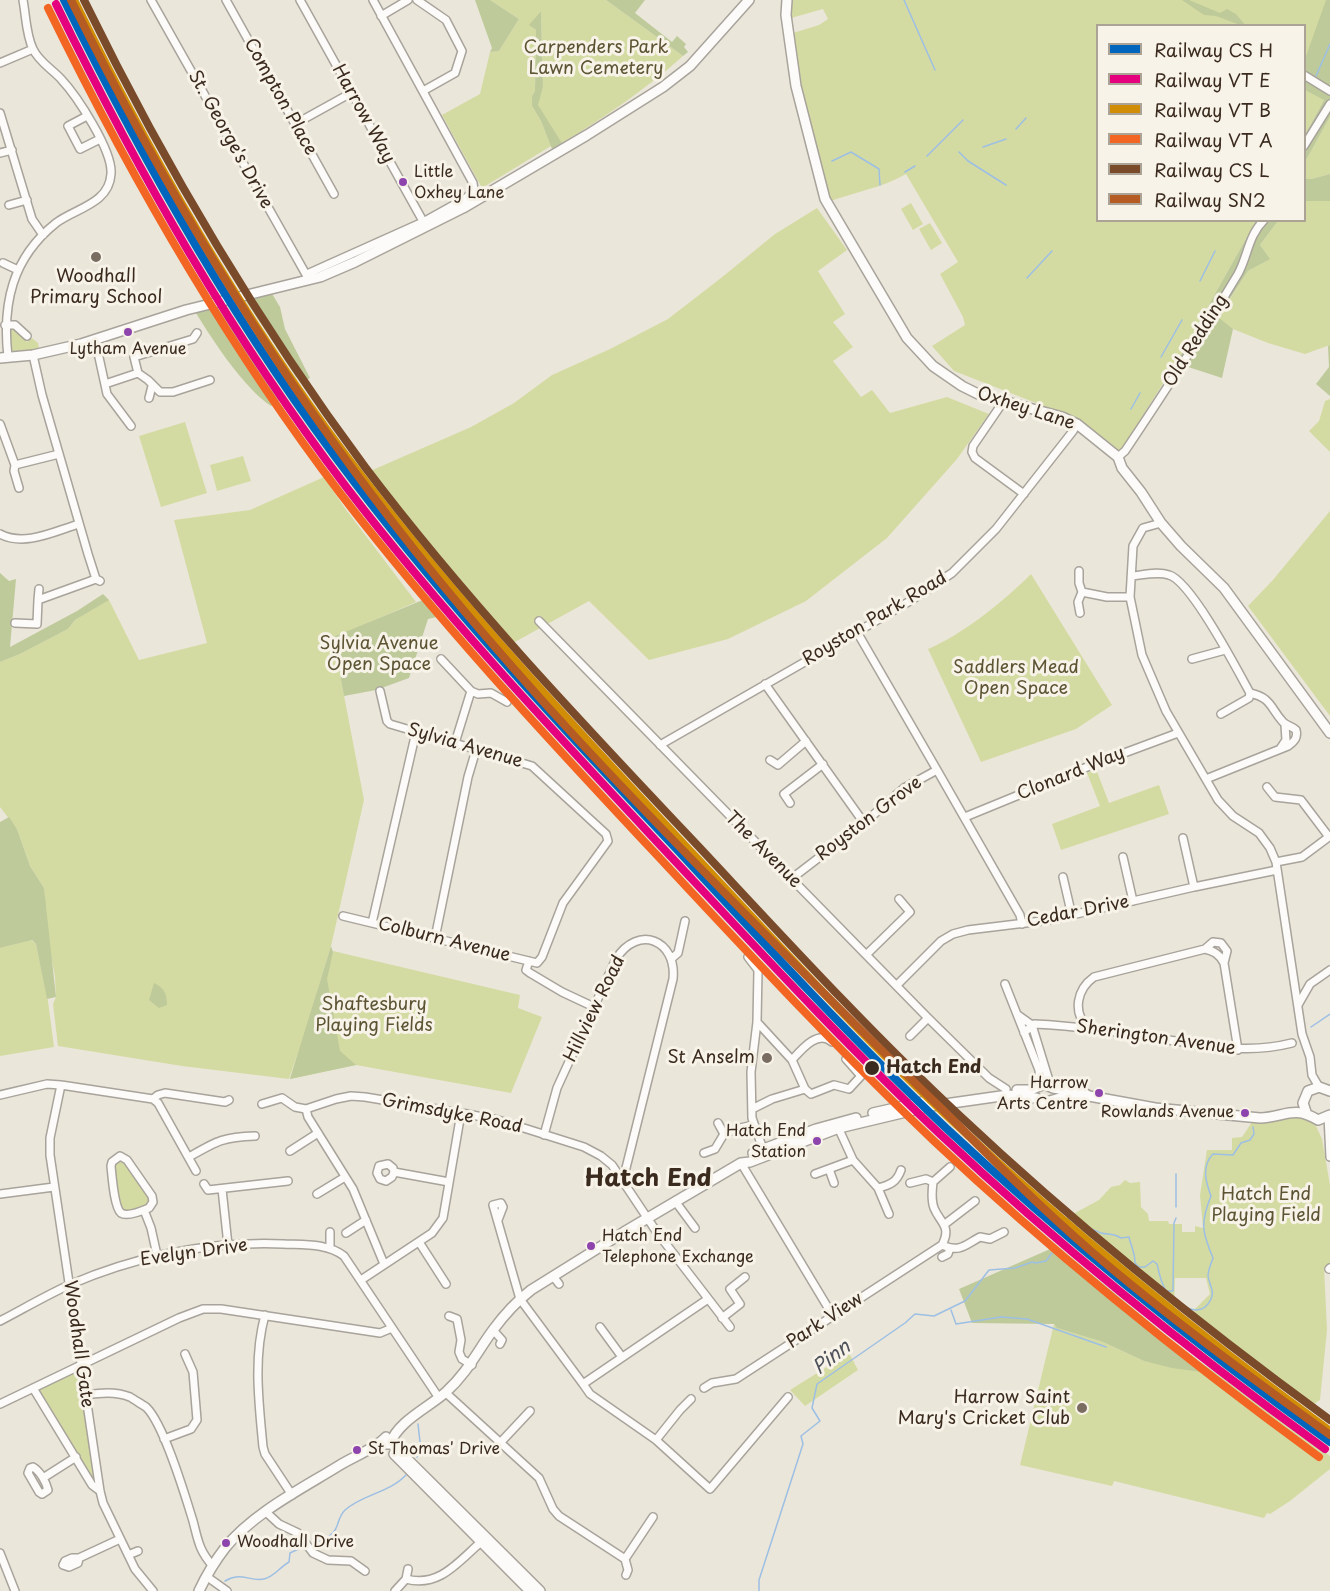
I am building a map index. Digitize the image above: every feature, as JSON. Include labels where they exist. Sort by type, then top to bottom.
[{"type":"main road","points":[[4,358],[66,348],[148,321],[308,277],[331,273],[425,225],[587,135],[663,87],[697,59],[749,0]]},
{"type":"main road","name":"Oxhey Lane","points":[[781,0],[786,15]]},
{"type":"main road","name":"Oxhey Lane","points":[[786,0],[796,86],[825,199],[907,338],[933,366],[962,386],[978,394],[1062,417],[1077,424],[1118,457],[1122,468],[1161,523],[1224,588],[1330,733]]},
{"type":"main road","points":[[995,1093],[1019,1095],[1038,1090],[1047,1084],[1052,1088],[1084,1093],[1089,1096]]},
{"type":"main road","points":[[1052,1088],[1054,1095],[1052,1100]]},
{"type":"main road","points":[[1304,1108],[1314,1088],[1330,1091]]},
{"type":"main road","points":[[199,1591],[206,1576],[226,1547],[266,1512],[356,1455],[388,1442],[394,1432],[442,1395],[472,1365],[492,1330],[520,1299],[556,1280],[648,1218],[743,1162],[747,1157],[838,1126],[896,1110],[995,1093],[1006,1089],[1038,1090]]},
{"type":"main road","points":[[1038,1090],[1043,1103],[1063,1097],[1089,1096],[1155,1108],[1260,1118],[1304,1108]]},
{"type":"main road","points":[[1304,1108],[1318,1120],[1329,1116]]},
{"type":"main road","points":[[388,1442],[481,1542],[540,1591]]},
{"type":"main road","points":[[409,1465],[520,1576],[530,1591]]},
{"type":"street","points":[[4,358],[9,295],[18,270],[43,235],[63,218],[96,201],[108,188],[111,169],[110,161],[100,139],[71,90],[33,49],[23,0]]},
{"type":"street","name":"St. George's Drive","points":[[151,0],[308,277]]},
{"type":"street","name":"Compton Place","points":[[226,0],[334,194]]},
{"type":"street","name":"Harrow Way","points":[[300,0],[425,225]]},
{"type":"street","points":[[373,0],[475,188],[472,194],[425,225]]},
{"type":"street","points":[[381,16],[408,0]]},
{"type":"street","points":[[417,0],[446,20],[462,51],[455,73],[423,91]]},
{"type":"street","points":[[0,63],[33,49]]},
{"type":"street","points":[[1306,76],[1330,91]]},
{"type":"street","points":[[295,124],[351,93]]},
{"type":"street","points":[[1306,144],[1330,104]]},
{"type":"street","points":[[0,113],[34,223],[43,235]]},
{"type":"street","points":[[87,116],[68,126],[80,149],[100,139]]},
{"type":"street","points":[[0,153],[12,150]]},
{"type":"street","points":[[9,205],[27,200]]},
{"type":"street","name":"Old Redding","points":[[1118,457],[1125,451],[1180,369],[1238,274],[1253,234],[1262,222]]},
{"type":"street","points":[[3,263],[18,270]]},
{"type":"street","points":[[5,325],[15,325],[27,336]]},
{"type":"street","points":[[196,333],[193,339],[131,355],[138,374],[160,392],[173,392],[210,380]]},
{"type":"street","points":[[95,339],[107,394],[131,426]]},
{"type":"street","points":[[33,355],[36,375],[79,524],[98,580],[38,600]]},
{"type":"street","points":[[105,384],[138,374]]},
{"type":"street","points":[[149,398],[152,386]]},
{"type":"street","points":[[999,408],[972,452],[975,458],[1024,494]]},
{"type":"street","points":[[0,424],[15,465],[14,471],[19,488]]},
{"type":"street","name":"Royston Park Road","points":[[660,745],[910,601],[952,573],[996,530],[1077,424]]},
{"type":"street","points":[[15,465],[59,454]]},
{"type":"street","points":[[1161,523],[1143,528],[1133,546],[1130,597],[1142,656],[1166,711],[1218,800],[1233,816],[1259,834],[1270,848],[1276,862],[1302,1034],[1308,1049],[1314,1088]]},
{"type":"street","points":[[0,534],[25,539],[79,524]]},
{"type":"street","points":[[1078,571],[1082,592],[1078,602],[1080,613]]},
{"type":"street","points":[[1132,576],[1169,575],[1178,580],[1199,607],[1238,669],[1250,693],[1249,698],[1221,714]]},
{"type":"street","points":[[15,623],[37,624],[39,589]]},
{"type":"street","points":[[1082,592],[1107,597],[1130,597]]},
{"type":"street","name":"The Avenue","points":[[539,621],[928,1018],[989,1077],[1006,1089]]},
{"type":"street","name":"Royston Grove","points":[[791,879],[864,823],[904,788],[937,770],[857,632]]},
{"type":"street","points":[[1192,659],[1225,650]]},
{"type":"street","points":[[441,659],[471,691],[478,694],[491,693],[507,702]]},
{"type":"street","points":[[765,684],[864,823]]},
{"type":"street","name":"Sylvia Avenue","points":[[380,691],[387,721],[390,724],[532,766],[608,837],[607,844],[563,903],[540,961],[530,961]]},
{"type":"street","points":[[455,743],[471,691]]},
{"type":"street","points":[[1206,779],[1295,741],[1297,735],[1292,727],[1285,725],[1270,702],[1262,696],[1250,693]]},
{"type":"street","points":[[372,923],[416,732]]},
{"type":"street","name":"Clonard Way","points":[[964,817],[1178,733]]},
{"type":"street","points":[[770,760],[778,765],[806,741]]},
{"type":"street","points":[[435,938],[468,777],[476,750]]},
{"type":"street","points":[[790,803],[784,794],[823,764]]},
{"type":"street","points":[[937,770],[1020,915],[1022,924]]},
{"type":"street","points":[[1267,787],[1275,797],[1301,800],[1329,837],[1302,857],[1276,862]]},
{"type":"street","points":[[1183,838],[1194,887]]},
{"type":"street","points":[[1123,857],[1133,901]]},
{"type":"street","name":"Cedar Drive","points":[[897,985],[941,941],[953,934],[1072,915],[1277,870]]},
{"type":"street","points":[[1063,877],[1072,915]]},
{"type":"street","points":[[867,954],[910,912],[899,899]]},
{"type":"street","name":"Colburn Avenue","points":[[343,916],[530,961],[526,970],[530,973],[594,1007]]},
{"type":"street","points":[[620,1176],[625,1172],[673,979],[674,969],[671,959],[678,953],[685,921]]},
{"type":"street","name":"Hillview Road","points":[[544,1135],[557,1088],[616,959],[629,944],[650,940],[661,945],[671,959]]},
{"type":"street","points":[[1088,1028],[1083,1023],[1078,1009],[1079,994],[1085,983],[1094,977],[1205,949],[1213,942],[1221,943],[1227,951],[1224,963]]},
{"type":"street","points":[[1205,949],[1220,956],[1224,963],[1238,1050]]},
{"type":"street","points":[[748,957],[758,970],[757,1022],[751,1072],[753,1125],[767,1150]]},
{"type":"street","points":[[1298,1005],[1310,984],[1330,970]]},
{"type":"street","points":[[1294,979],[1310,984]]},
{"type":"street","points":[[1005,984],[1039,1070],[1038,1090]]},
{"type":"street","points":[[1064,1025],[1072,1020],[1078,1009]]},
{"type":"street","points":[[1018,1015],[1032,1024],[1052,1088]]},
{"type":"street","points":[[910,1036],[928,1018]]},
{"type":"street","points":[[757,1022],[792,1060],[805,1089],[811,1094],[834,1085],[849,1089],[861,1076],[846,1059]]},
{"type":"street","points":[[1024,1034],[1032,1024]]},
{"type":"street","name":"Sherington Avenue","points":[[1032,1024],[1088,1028],[1238,1050],[1272,1048],[1292,1043]]},
{"type":"street","points":[[1302,1034],[1292,1043],[1308,1049]]},
{"type":"street","points":[[792,1060],[818,1038],[826,1038],[832,1042]]},
{"type":"street","points":[[989,1077],[995,1093]]},
{"type":"street","points":[[0,1095],[47,1084],[61,1084],[153,1099],[158,1103],[196,1171]]},
{"type":"street","name":"Woodhall Gate","points":[[61,1084],[50,1138],[50,1155],[100,1491],[135,1569],[153,1591]]},
{"type":"street","points":[[752,1109],[772,1099],[805,1089]]},
{"type":"street","points":[[153,1099],[165,1093],[225,1102],[229,1100]]},
{"type":"street","name":"Grimsdyke Road","points":[[306,1109],[336,1099],[358,1096],[498,1120],[584,1147],[612,1165],[648,1218],[730,1327]]},
{"type":"street","points":[[262,1104],[282,1098],[295,1107],[306,1109],[308,1117],[353,1189],[384,1264]]},
{"type":"street","points":[[361,1280],[432,1233],[443,1218],[461,1113]]},
{"type":"street","points":[[1329,1116],[1330,1157]]},
{"type":"street","points":[[1318,1120],[1328,1139]]},
{"type":"street","points":[[718,1123],[724,1134]]},
{"type":"street","points":[[704,1153],[715,1149],[724,1134],[736,1128],[753,1125]]},
{"type":"street","points":[[838,1126],[853,1160],[878,1188],[889,1214]]},
{"type":"street","points":[[291,1151],[318,1133]]},
{"type":"street","points":[[189,1157],[219,1140],[255,1136]]},
{"type":"street","points":[[120,1156],[127,1160],[152,1196],[153,1202],[149,1208],[144,1210],[127,1214],[121,1213],[117,1207],[111,1166],[115,1158],[120,1156]]},
{"type":"street","points":[[815,1174],[853,1160]]},
{"type":"street","points":[[743,1162],[833,1316]]},
{"type":"street","points":[[950,1167],[933,1182],[933,1207],[945,1224],[946,1237],[942,1245],[959,1249],[980,1237],[990,1239],[1004,1232]]},
{"type":"street","points":[[829,1169],[834,1183]]},
{"type":"street","points":[[878,1188],[894,1183],[901,1170]]},
{"type":"street","points":[[394,1172],[449,1182]]},
{"type":"street","points":[[317,1194],[345,1177]]},
{"type":"street","points":[[910,1183],[926,1179],[933,1182]]},
{"type":"street","points":[[206,1187],[222,1189],[288,1181]]},
{"type":"street","points":[[0,1194],[54,1187]]},
{"type":"street","points":[[222,1189],[228,1245]]},
{"type":"street","points":[[675,1201],[695,1228]]},
{"type":"street","points":[[945,1224],[975,1202]]},
{"type":"street","points":[[144,1210],[157,1255]]},
{"type":"street","points":[[346,1233],[366,1220]]},
{"type":"street","points":[[498,1220],[520,1299],[590,1394],[656,1440],[710,1489],[788,1397]]},
{"type":"street","points":[[330,1232],[330,1248],[344,1256],[392,1328],[442,1395],[539,1478],[553,1509],[559,1516],[625,1558],[628,1569],[626,1575]]},
{"type":"street","points":[[418,1242],[446,1284]]},
{"type":"street","name":"Evelyn Drive","points":[[0,1321],[69,1285],[124,1264],[157,1255],[228,1245],[265,1244],[330,1248]]},
{"type":"street","name":"Park View","points":[[704,1388],[712,1383],[736,1379],[942,1245]]},
{"type":"street","points":[[942,1257],[948,1254],[950,1248]]},
{"type":"street","points":[[722,1317],[740,1304],[730,1289],[745,1277]]},
{"type":"street","points":[[583,1384],[708,1299]]},
{"type":"street","points":[[0,1404],[203,1309],[221,1309],[381,1333],[392,1328]]},
{"type":"street","points":[[265,1316],[261,1332],[258,1371],[263,1447],[265,1454],[292,1494]]},
{"type":"street","points":[[448,1316],[457,1319],[461,1340],[459,1352],[462,1359],[472,1365]]},
{"type":"street","points":[[600,1327],[622,1357]]},
{"type":"street","points":[[492,1330],[502,1340],[500,1344]]},
{"type":"street","points":[[164,1439],[191,1429],[197,1420],[193,1372],[185,1354]]},
{"type":"street","points":[[33,1388],[92,1485],[100,1491]]},
{"type":"street","points":[[85,1395],[108,1392],[131,1398],[146,1408],[164,1439],[200,1550],[213,1566]]},
{"type":"street","points":[[656,1440],[691,1399]]},
{"type":"street","points":[[500,1443],[529,1411]]},
{"type":"street","points":[[42,1478],[76,1457]]},
{"type":"street","points":[[83,1471],[96,1466]]},
{"type":"street","points":[[266,1512],[279,1524],[298,1533],[313,1553],[328,1560],[351,1561],[365,1571]]},
{"type":"street","points":[[625,1558],[653,1517]]},
{"type":"street","points":[[79,1558],[120,1539]]},
{"type":"street","points":[[406,1579],[417,1582],[430,1581],[441,1576],[481,1542]]},
{"type":"street","points":[[128,1555],[138,1551]]},
{"type":"street","points":[[0,1553],[15,1591]]},
{"type":"street","points":[[395,1591],[406,1579],[408,1569]]},
{"type":"street","points":[[206,1576],[223,1589]]},
{"type":"green space","points":[[475,0],[490,0],[519,19],[499,51],[490,52],[492,48]]},
{"type":"green space","name":"Carpenders Park Lawn Cemetery","points":[[490,0],[606,0],[683,56],[624,103],[562,143],[537,105],[543,87],[541,11],[530,25],[536,30],[535,91],[532,96],[532,106],[551,146],[482,188],[442,115],[480,94],[490,52],[499,51],[519,19]]},
{"type":"green space","points":[[606,0],[645,0],[635,13],[672,42],[677,36],[686,44],[684,47],[688,52],[683,56]]},
{"type":"green space","points":[[789,0],[1328,0],[1311,55],[1306,59],[1306,24],[1096,24],[1096,222],[1255,222],[1176,363],[1118,455],[1077,419],[954,371],[932,346],[965,325],[940,274],[958,262],[906,174],[878,186],[828,202],[800,98],[793,33],[819,25],[828,19],[823,9],[791,18]]},
{"type":"green space","points":[[1182,0],[1189,0],[1220,13],[1227,9],[1236,14],[1244,24],[1237,24],[1216,16],[1204,15]]},
{"type":"green space","points":[[1326,0],[1330,0],[1330,117],[1306,160],[1306,133],[1324,100],[1306,91],[1306,56]]},
{"type":"green space","points":[[541,11],[543,87],[538,105],[562,143],[552,149],[541,121],[532,106],[532,96],[535,91],[536,30],[529,25]]},
{"type":"green space","points":[[1306,72],[1324,100],[1306,133]]},
{"type":"green space","points":[[1330,117],[1330,174],[1306,179],[1306,160]]},
{"type":"green space","points":[[1330,174],[1330,201],[1306,201],[1306,179]]},
{"type":"green space","points":[[1306,201],[1330,201],[1330,345],[1305,354],[1233,329],[1218,318],[1248,271],[1269,259],[1260,245],[1277,222],[1306,222]]},
{"type":"green space","points":[[911,203],[923,224],[913,230],[901,209]]},
{"type":"green space","points":[[817,208],[847,250],[818,271],[845,314],[833,322],[853,347],[833,361],[861,397],[872,390],[890,413],[947,397],[989,414],[957,459],[887,538],[806,601],[728,639],[649,660],[589,601],[513,643],[469,598],[368,472],[471,427],[514,403],[552,375],[610,349],[668,319],[775,234]]},
{"type":"green space","points":[[1255,222],[1277,222],[1260,245],[1270,259],[1248,271],[1218,317],[1233,329],[1222,378],[1176,363]]},
{"type":"green space","points":[[930,223],[942,243],[931,250],[919,229]]},
{"type":"green space","points":[[271,292],[280,307],[285,329],[310,378],[304,381],[296,377],[244,298]]},
{"type":"green space","points":[[215,304],[282,399],[271,406],[240,376],[196,313]]},
{"type":"green space","points":[[14,326],[27,342],[32,338],[38,343],[39,349],[14,352],[11,350],[9,327]]},
{"type":"green space","points":[[1330,345],[1330,396],[1316,384],[1329,367],[1328,346]]},
{"type":"green space","points":[[1330,399],[1330,452],[1309,431],[1319,421],[1325,401]]},
{"type":"green space","points":[[185,422],[207,493],[161,507],[139,436]]},
{"type":"green space","points":[[243,456],[251,481],[217,491],[210,465]]},
{"type":"green space","name":"Shaftesbury Playing Fields","points":[[324,477],[416,602],[333,638],[364,800],[331,946],[316,995],[333,951],[520,995],[518,1008],[542,1017],[511,1093],[356,1065],[290,1079],[298,1052],[289,1079],[182,1066],[58,1046],[53,1004],[56,997],[55,977],[47,934],[44,888],[30,866],[17,829],[0,807],[0,662],[68,629],[75,620],[107,600],[139,660],[207,643],[174,520],[250,510]]},
{"type":"green space","points":[[1330,511],[1330,716],[1248,606],[1272,581]]},
{"type":"green space","points":[[0,573],[9,581],[16,579],[10,647],[77,611],[103,594],[109,600],[75,620],[68,629],[0,662]]},
{"type":"green space","name":"Saddlers Mead Open Space","points":[[1031,574],[1112,705],[1076,729],[981,762],[928,649],[955,635],[982,616]]},
{"type":"green space","name":"Sylvia Avenue Open Space","points":[[430,597],[441,616],[428,619],[409,678],[376,690],[344,696],[333,637]]},
{"type":"green space","points":[[1096,769],[1109,803],[1159,785],[1169,814],[1061,850],[1052,824],[1100,806],[1087,773]]},
{"type":"green space","points":[[9,817],[17,829],[30,866],[44,888],[56,997],[47,999],[36,944],[32,940],[0,948],[0,822]]},
{"type":"green space","points":[[31,940],[36,944],[48,1001],[54,1047],[0,1056],[0,948]]},
{"type":"green space","points":[[331,946],[333,952],[327,979],[340,1051],[356,1065],[290,1079]]},
{"type":"green space","points":[[154,983],[164,991],[167,1005],[159,1008],[149,1000]]},
{"type":"green space","name":"Hatch End Playing Field","points":[[1305,1119],[1316,1126],[1322,1139],[1330,1185],[1330,1266],[1324,1267],[1327,1330],[1320,1400],[1308,1408],[1250,1365],[1195,1319],[1194,1310],[1210,1294],[1206,1278],[1175,1278],[1174,1309],[1064,1219],[1099,1200],[1111,1187],[1120,1185],[1125,1180],[1130,1183],[1140,1182],[1141,1207],[1148,1214],[1149,1221],[1182,1224],[1182,1232],[1195,1232],[1195,1226],[1203,1228],[1200,1195],[1207,1150],[1232,1150],[1232,1138],[1242,1137],[1252,1122]]},
{"type":"green space","points":[[117,1159],[125,1160],[150,1198],[148,1206],[126,1212],[119,1208],[113,1165]]},
{"type":"green space","points":[[1057,1246],[1216,1374],[1172,1368],[1144,1361],[1103,1342],[1057,1328],[1054,1324],[972,1323],[959,1289]]},
{"type":"green space","points":[[1054,1324],[1058,1328],[1103,1342],[1144,1361],[1206,1366],[1330,1456],[1330,1469],[1290,1501],[1270,1514],[1267,1513],[1264,1518],[1114,1481],[1112,1486],[1020,1465]]},
{"type":"green space","points":[[849,1353],[858,1370],[805,1406],[790,1390]]},
{"type":"green space","points":[[81,1365],[100,1491],[33,1388]]},
{"type":"waterway","points":[[904,0],[935,70]]},
{"type":"waterway","points":[[1316,76],[1330,44]]},
{"type":"waterway","points":[[1016,129],[1026,118]]},
{"type":"waterway","points":[[927,156],[963,120]]},
{"type":"waterway","points":[[983,147],[1006,139]]},
{"type":"waterway","points":[[832,161],[851,152],[879,169],[880,185]]},
{"type":"waterway","points":[[959,152],[968,161],[1006,185]]},
{"type":"waterway","points":[[905,172],[915,166]]},
{"type":"waterway","points":[[1027,278],[1052,251]]},
{"type":"waterway","points":[[1200,281],[1215,251]]},
{"type":"waterway","points":[[1161,357],[1182,320]]},
{"type":"waterway","points":[[1131,409],[1140,393]]},
{"type":"waterway","name":"Pinn","points":[[1311,1027],[1330,1014]]},
{"type":"waterway","points":[[1076,1226],[1121,1238],[1129,1237],[1135,1263],[1139,1267],[1145,1267],[1153,1261],[1157,1264],[1160,1278],[1170,1296],[1182,1305],[1195,1310],[1207,1306],[1212,1293],[1208,1276],[1213,1258],[1206,1241],[1204,1227],[1205,1213],[1211,1196],[1206,1180],[1207,1164],[1213,1154],[1233,1155],[1241,1143],[1250,1140],[1254,1134],[1253,1127]]},
{"type":"waterway","points":[[1176,1174],[1176,1207]]},
{"type":"waterway","points":[[1167,1291],[1173,1291],[1176,1218]]},
{"type":"waterway","name":"Pinn","points":[[759,1591],[759,1580],[803,1444],[801,1436],[820,1421],[812,1408],[817,1384],[915,1314],[934,1316],[965,1301],[989,1270],[1015,1268],[1032,1262],[1046,1261],[1052,1253]]},
{"type":"waterway","points":[[951,1310],[956,1324],[1001,1317],[1027,1319],[1106,1347]]},
{"type":"waterway","points":[[417,1457],[421,1451],[418,1424]]},
{"type":"waterway","points":[[311,1544],[330,1536],[345,1510],[360,1500],[392,1486],[406,1475]]},
{"type":"waterway","points":[[225,1581],[236,1577],[259,1580],[268,1578],[289,1562],[290,1553],[305,1546]]},
{"type":"transit line","points":[[64,0],[162,188],[234,309],[313,426],[355,483],[432,580],[473,627],[555,719],[779,959],[878,1062],[946,1128],[1038,1211],[1133,1291],[1230,1368],[1330,1442]]},
{"type":"transit line","points":[[74,0],[171,186],[243,306],[321,422],[363,478],[482,624],[758,924],[923,1093],[1047,1206],[1139,1284],[1233,1359],[1330,1431]]},
{"type":"transit line","points":[[84,0],[179,181],[286,355],[365,467],[485,614],[570,709],[796,950],[926,1084],[1004,1157],[1140,1274],[1330,1420]]},
{"type":"transit line","points":[[56,4],[154,192],[226,313],[265,373],[305,431],[385,537],[506,679],[773,965],[872,1068],[940,1134],[1032,1218],[1128,1298],[1225,1375],[1325,1449]]},
{"type":"transit line","points":[[48,8],[112,134],[182,258],[219,318],[298,436],[340,493],[458,637],[583,776],[766,972],[934,1141],[1026,1225],[1122,1305],[1319,1457]]},
{"type":"rail line","name":"SN2","points":[[71,0],[173,192],[210,255],[288,377],[372,495],[467,614],[517,672],[620,785],[726,895],[1036,1201],[1150,1300],[1330,1435]]},
{"type":"place","name":"Little Oxhey Lane","points":[[403,182]]},
{"type":"place","name":"Woodhall Primary School","points":[[96,257]]},
{"type":"place","name":"Lytham Avenue","points":[[128,332]]},
{"type":"place","name":"St Anselm","points":[[767,1058]]},
{"type":"place","name":"Hatch End","points":[[872,1068]]},
{"type":"place","name":"Harrow Arts Centre","points":[[1099,1093]]},
{"type":"place","name":"Rowlands Avenue","points":[[1245,1113]]},
{"type":"place","name":"Hatch End Station","points":[[817,1141]]},
{"type":"place","name":"Hatch End Telephone Exchange","points":[[591,1246]]},
{"type":"place","name":"Harrow Saint Mary's Cricket Club","points":[[1082,1408]]},
{"type":"place","name":"St Thomas' Drive","points":[[357,1450]]},
{"type":"place","name":"Woodhall Drive","points":[[226,1543]]},
{"type":"district","name":"Hatch End","points":[[648,1179]]}]
